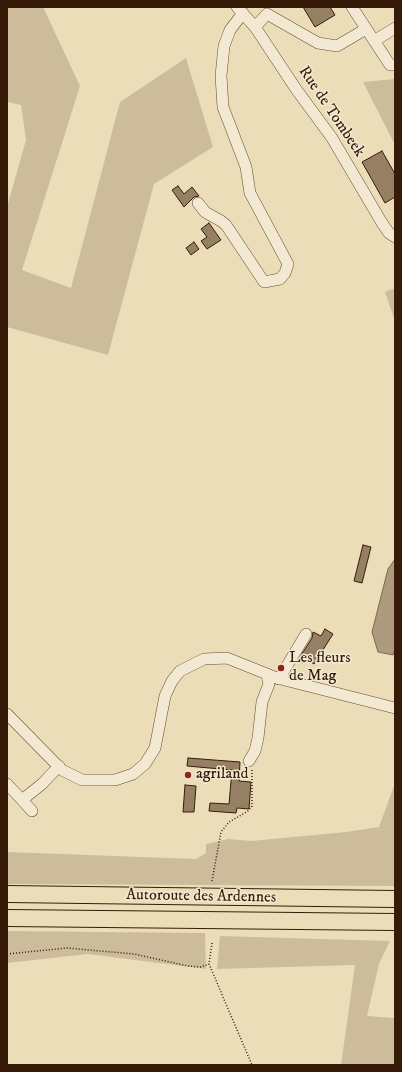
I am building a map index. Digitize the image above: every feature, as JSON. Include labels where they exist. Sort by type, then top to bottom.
[{"type":"highway","name":"Autoroute des Ardennes","points":[[7,894],[395,899]]},
{"type":"highway","name":"Autoroute des Ardennes","points":[[7,918],[395,922]]},
{"type":"street","points":[[352,7],[390,65],[395,65]]},
{"type":"street","points":[[198,203],[205,212],[221,220],[226,225],[264,282],[280,279],[285,273],[288,264],[250,193],[246,167],[223,107],[220,76],[224,46],[240,10]]},
{"type":"street","name":"Rue de Tombeek","points":[[240,10],[255,27],[296,89],[332,138],[382,223],[395,237]]},
{"type":"street","points":[[255,27],[267,10],[318,43],[337,46],[366,29]]},
{"type":"street","points":[[374,41],[395,28]]},
{"type":"street","points":[[279,679],[306,634]]},
{"type":"street","points":[[7,714],[59,766],[82,780],[115,780],[133,774],[145,764],[154,748],[165,696],[172,681],[180,671],[191,664],[204,659],[227,658],[279,679],[395,708]]},
{"type":"street","points":[[251,767],[258,738],[262,702],[269,684],[267,675]]},
{"type":"street","points":[[22,800],[42,784],[59,766]]},
{"type":"street","points":[[7,784],[32,811]]},
{"type":"path","points":[[212,882],[221,832],[229,822],[248,811],[252,806],[251,767]]},
{"type":"path","points":[[212,943],[209,964],[252,1065]]},
{"type":"path","points":[[7,954],[67,948],[134,954],[188,966],[201,967],[209,964]]},
{"type":"shaded area","points":[[7,7],[43,7],[80,86],[22,270],[71,288],[120,102],[186,58],[213,147],[154,184],[108,355],[7,327],[7,207],[26,140],[21,105],[7,102]]},
{"type":"shaded area","points":[[395,79],[395,145],[363,82]]},
{"type":"shaded area","points":[[395,288],[395,321],[385,292]]},
{"type":"shaded area","points":[[395,559],[395,648],[393,655],[378,652],[372,632],[388,569]]},
{"type":"shaded area","points":[[395,783],[395,886],[7,884],[7,852],[196,859],[206,853],[206,844],[228,839],[251,841],[346,832],[379,827]]},
{"type":"shaded area","points":[[7,931],[205,933],[206,969],[88,954],[7,963]]},
{"type":"shaded area","points":[[220,936],[390,941],[379,964],[367,1016],[395,1018],[395,1065],[341,1065],[355,965],[217,969]]},
{"type":"building","points":[[303,7],[330,7],[335,15],[315,27]]},
{"type":"building","points":[[382,151],[395,174],[395,197],[385,203],[362,162]]},
{"type":"building","points":[[178,186],[184,194],[192,187],[199,196],[194,197],[184,207],[172,190]]},
{"type":"building","points":[[209,223],[221,240],[207,249],[201,241],[207,237],[201,229]]},
{"type":"building","points":[[194,242],[199,249],[191,255],[186,248]]},
{"type":"building","points":[[363,545],[371,547],[362,583],[354,581]]},
{"type":"building","points":[[325,629],[333,634],[314,664],[306,659],[303,663],[298,660],[312,638],[313,632],[321,636]]},
{"type":"building","points":[[188,758],[240,762],[239,781],[251,782],[249,809],[237,808],[236,813],[209,811],[210,803],[229,804],[232,770],[187,766]]},
{"type":"building","points":[[185,785],[196,786],[194,812],[183,812]]},
{"type":"place","name":"Les fleurs de Mag","points":[[281,668]]},
{"type":"place","name":"agriland","points":[[188,775]]}]
